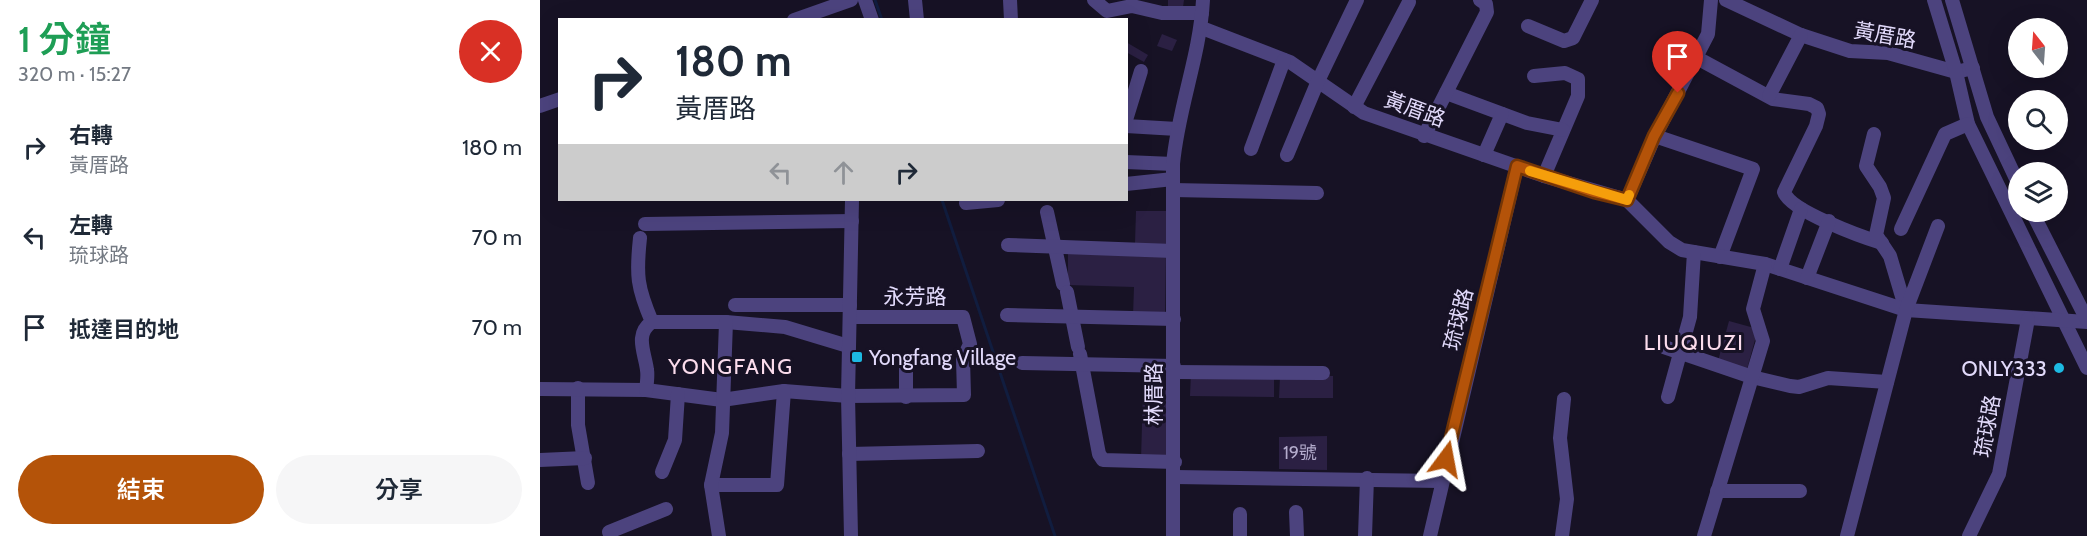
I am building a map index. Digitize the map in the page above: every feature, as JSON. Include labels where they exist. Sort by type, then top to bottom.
[{"type":"street","points":[[800,18],[851,0]]},
{"type":"street","points":[[865,0],[871,18]]},
{"type":"street","points":[[915,0],[917,18]]},
{"type":"street","points":[[1010,0],[1011,18]]},
{"type":"street","points":[[1094,0],[1107,11],[1132,6],[1162,13],[1203,6]]},
{"type":"street","points":[[1287,155],[1318,81],[1357,0]]},
{"type":"street","points":[[1424,136],[1487,12],[1486,4],[1480,0]]},
{"type":"street","points":[[1528,26],[1564,41],[1573,38],[1592,0]]},
{"type":"street","points":[[1711,0],[1708,34],[1654,136],[1627,200],[1669,242],[1694,252],[1765,264],[1906,310],[2087,321],[2037,222]]},
{"type":"street","name":"黃厝路","points":[[1726,0],[1801,35],[1850,51],[1888,53],[1956,72],[1972,68]]},
{"type":"street","points":[[1934,0],[1941,30],[1956,72],[1968,124],[2087,369]]},
{"type":"street","points":[[1952,0],[1987,117],[2008,162]]},
{"type":"street","points":[[1354,106],[1408,2]]},
{"type":"street","name":"林厝路","points":[[1173,536],[1175,469],[1173,164],[1177,129],[1202,28],[1203,6]]},
{"type":"street","name":"黃厝路","points":[[1202,28],[1284,60],[1364,113],[1424,136],[1544,176],[1627,200]]},
{"type":"street","points":[[1769,96],[1801,35]]},
{"type":"street","points":[[1696,58],[1769,96],[1809,104],[1817,108],[1819,114],[1816,126],[1784,192],[1786,198],[1801,209],[1829,221],[1837,228],[1882,243]]},
{"type":"street","points":[[1251,149],[1284,60]]},
{"type":"street","points":[[1128,113],[1141,71]]},
{"type":"street","points":[[1534,76],[1565,73],[1578,79],[1578,96],[1544,176]]},
{"type":"street","points":[[1446,93],[1527,123],[1563,130]]},
{"type":"street","points":[[540,106],[558,100]]},
{"type":"street","points":[[1484,155],[1502,114]]},
{"type":"street","points":[[1901,229],[1945,134],[1968,124]]},
{"type":"street","points":[[1128,126],[1177,129]]},
{"type":"street","points":[[1874,134],[1866,166],[1880,187],[1884,198],[1875,229],[1890,256],[1906,310]]},
{"type":"street","points":[[1654,136],[1754,169],[1720,257]]},
{"type":"street","points":[[1128,162],[1173,164]]},
{"type":"street","name":"琉球路","points":[[1430,536],[1441,481],[1517,166]]},
{"type":"street","points":[[1128,184],[1173,184],[1317,192]]},
{"type":"street","points":[[851,536],[848,346],[852,201]]},
{"type":"street","points":[[966,203],[987,201]]},
{"type":"street","points":[[1780,269],[1801,209]]},
{"type":"street","points":[[1047,212],[1072,316],[1099,454],[1103,460],[1175,469],[1332,478],[1441,481]]},
{"type":"street","points":[[645,224],[852,221]]},
{"type":"street","points":[[1807,278],[1829,221]]},
{"type":"street","points":[[1847,536],[1906,310],[1938,226]]},
{"type":"street","points":[[640,238],[637,266],[639,292],[652,322]]},
{"type":"street","points":[[1008,245],[1173,251]]},
{"type":"street","points":[[1668,397],[1682,353],[1690,317],[1694,252]]},
{"type":"street","points":[[1704,536],[1763,341],[1753,309],[1765,264]]},
{"type":"street","points":[[735,305],[850,311]]},
{"type":"street","name":"永芳路","points":[[540,389],[646,390],[722,400],[784,391],[848,396],[964,396],[963,359],[970,344],[963,317],[850,311]]},
{"type":"street","points":[[1007,315],[1174,319]]},
{"type":"street","name":"琉球路","points":[[1969,536],[1999,474],[2028,318]]},
{"type":"street","points":[[646,390],[647,369],[641,349],[643,331],[652,322],[726,322],[799,329],[848,346]]},
{"type":"street","points":[[719,536],[711,485],[722,433],[726,322]]},
{"type":"street","points":[[1664,347],[1752,377],[1799,387],[1815,380],[1828,378],[1887,382]]},
{"type":"street","points":[[1022,363],[1080,355],[1174,369],[1323,373]]},
{"type":"street","points":[[906,362],[906,397]]},
{"type":"street","points":[[578,388],[578,425],[588,483]]},
{"type":"street","points":[[711,485],[777,485],[784,391]]},
{"type":"street","points":[[663,472],[675,440],[678,394]]},
{"type":"street","points":[[1562,536],[1567,499],[1560,438],[1563,399]]},
{"type":"street","points":[[849,454],[978,451]]},
{"type":"street","points":[[540,460],[585,458]]},
{"type":"street","points":[[1365,536],[1367,478]]},
{"type":"street","points":[[1717,491],[1800,491]]},
{"type":"street","points":[[610,536],[609,532],[666,509]]},
{"type":"street","points":[[1296,512],[1297,536]]},
{"type":"street","points":[[1240,514],[1240,536]]},
{"type":"building","points":[[1168,0],[1184,0],[1183,7],[1168,7]]},
{"type":"building","points":[[1162,34],[1177,40],[1172,51],[1157,46]]},
{"type":"building","points":[[1128,43],[1148,55],[1144,62],[1128,53]]},
{"type":"building","points":[[1136,211],[1167,211],[1167,244],[1135,244]]},
{"type":"building","points":[[1068,251],[1166,254],[1165,317],[1133,316],[1134,287],[1068,285]]},
{"type":"building","points":[[1729,321],[1758,329],[1747,369],[1718,361]]},
{"type":"building","points":[[1191,373],[1274,375],[1274,397],[1190,396]]},
{"type":"building","points":[[1280,376],[1333,376],[1333,398],[1279,398]]},
{"type":"building","points":[[1143,390],[1170,390],[1168,460],[1141,460]]},
{"type":"building","points":[[1327,436],[1327,470],[1279,469],[1279,437]]},
{"type":"waterway","points":[[875,0],[881,18]]},
{"type":"waterway","points":[[942,201],[1055,536]]},
{"type":"slow traffic","points":[[1530,171],[1594,192],[1627,200],[1629,195]]},
{"type":"place","name":"Yongfang Village","points":[[857,357]]},
{"type":"place","name":"ONLY333","points":[[2059,368]]},
{"type":"district","name":"LIUQIUZI","points":[[1694,342]]},
{"type":"district","name":"YONGFANG","points":[[731,366]]},
{"type":"route","points":[[1446,459],[1517,166],[1594,192],[1627,200],[1654,136],[1678,93]]}]
